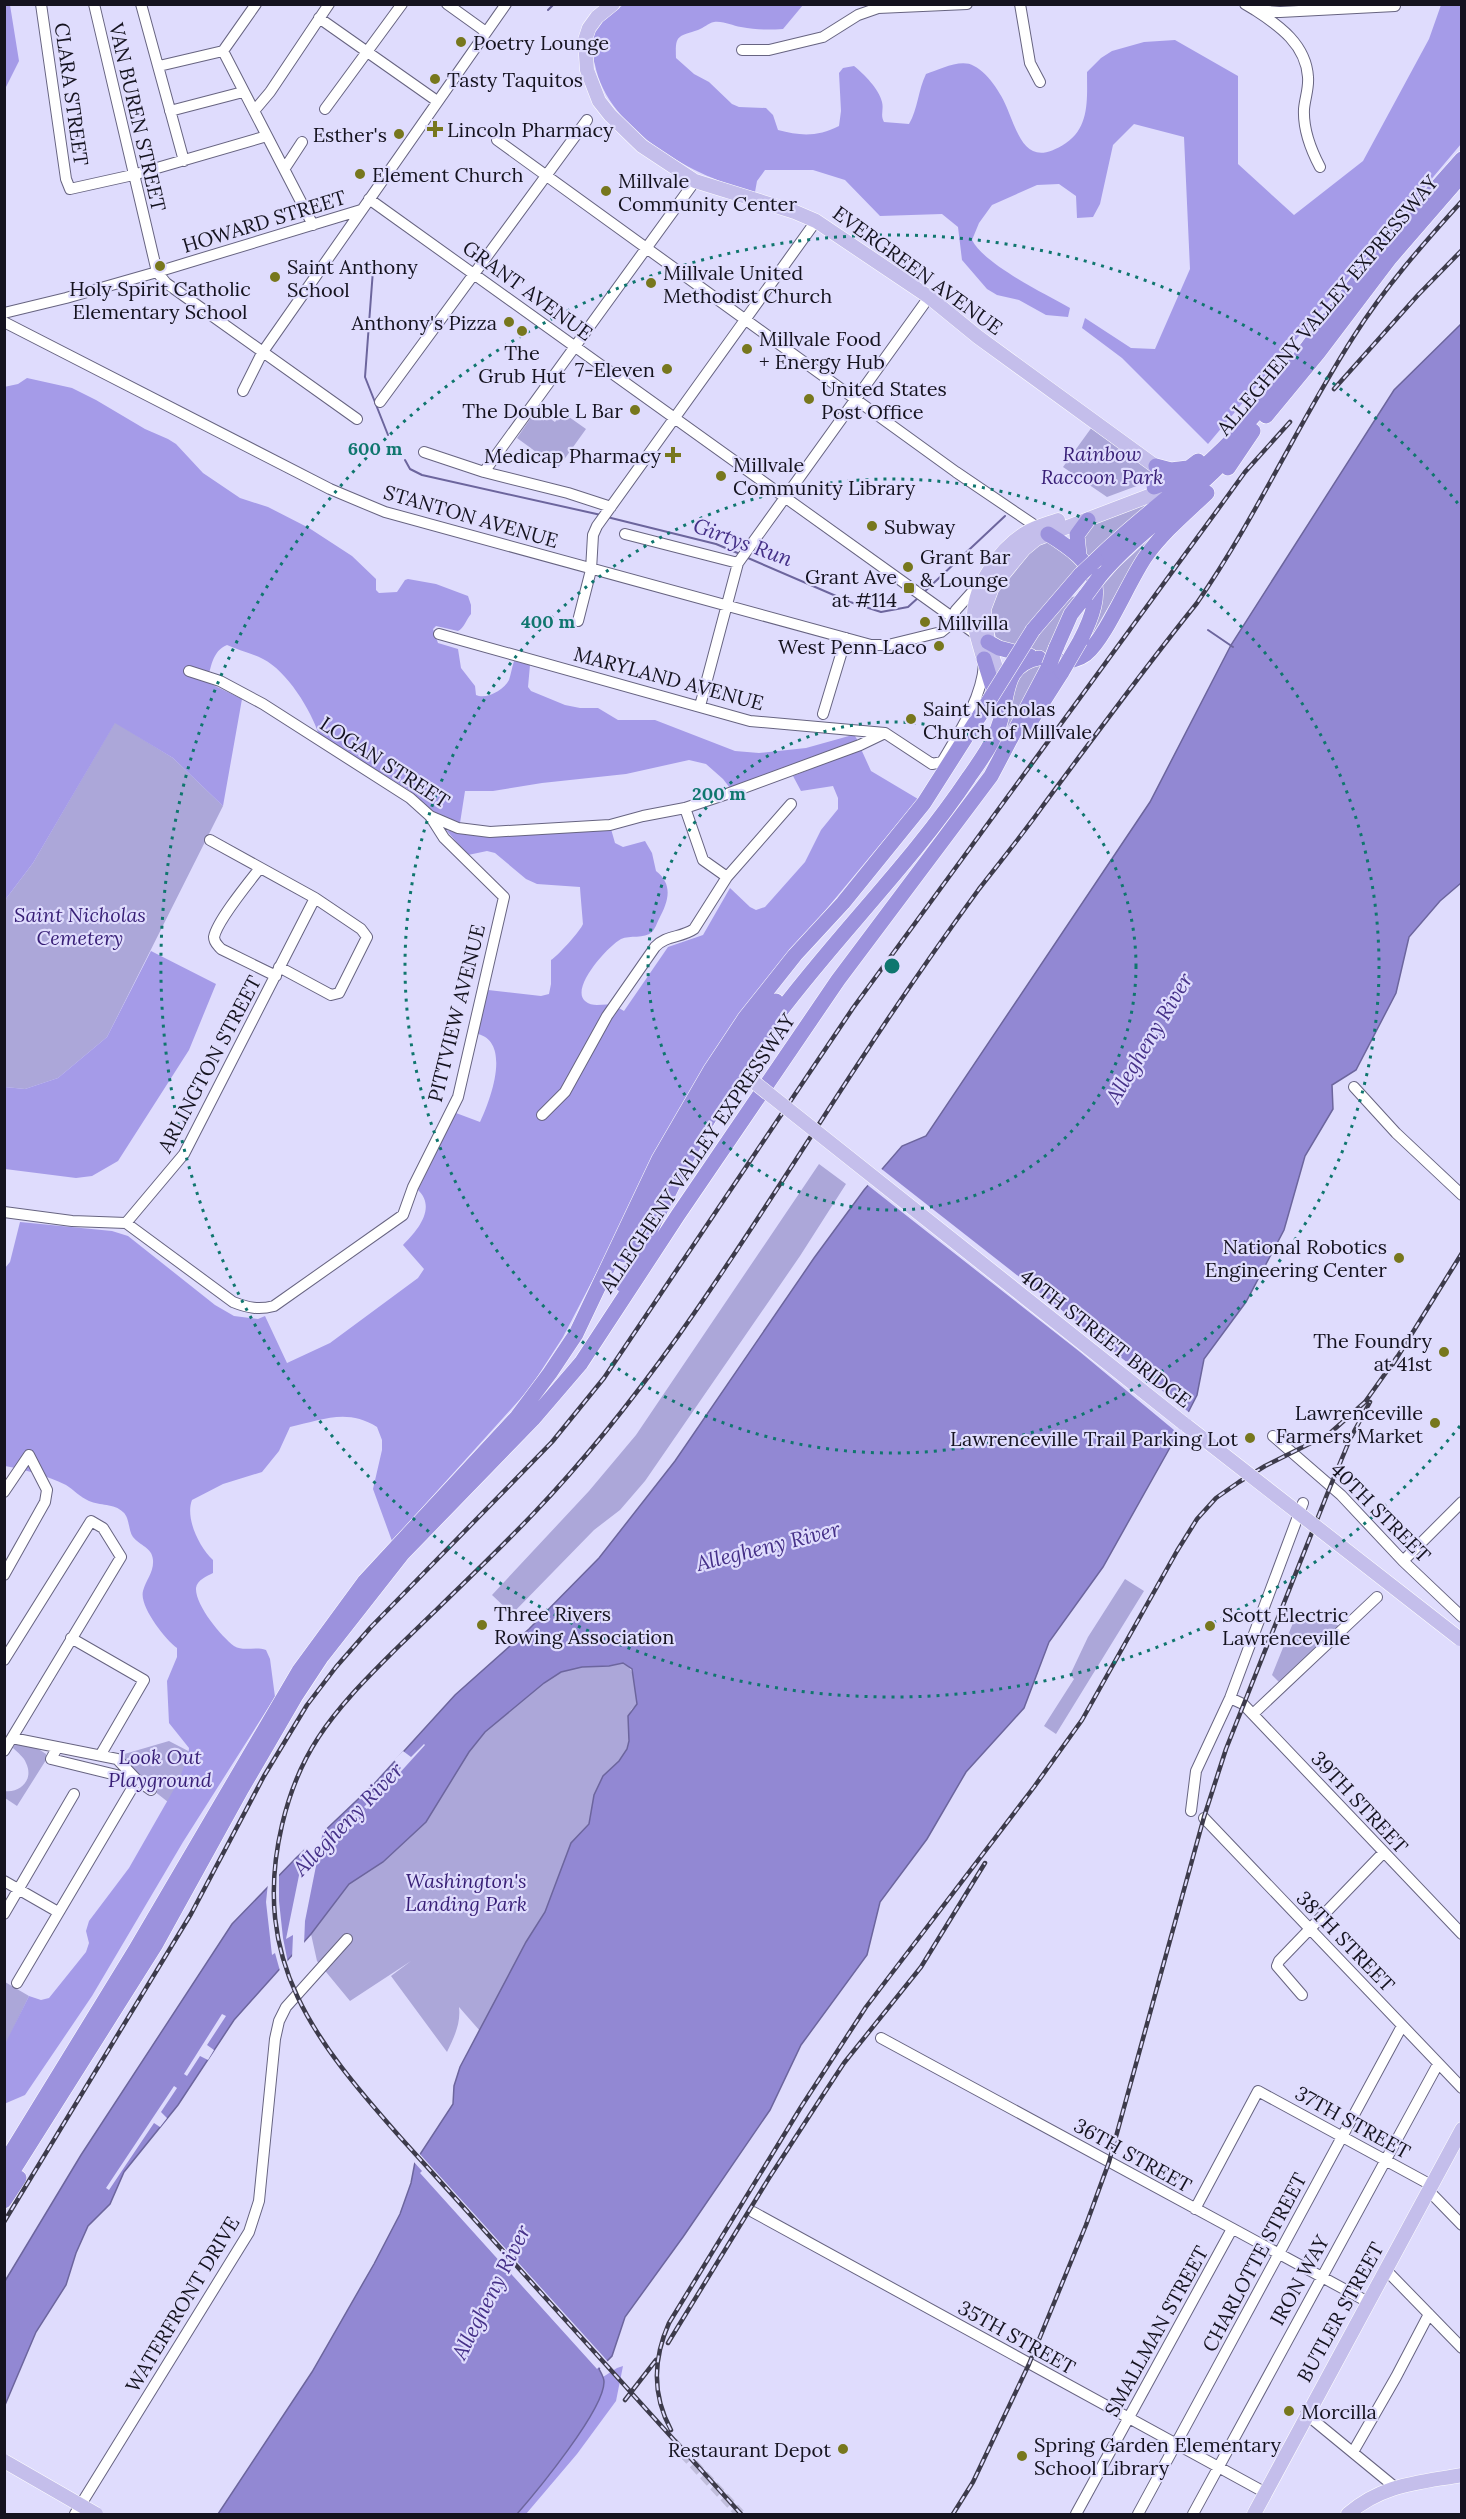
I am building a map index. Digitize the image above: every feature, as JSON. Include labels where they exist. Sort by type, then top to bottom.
[{"type":"highway","name":"ALLEGHENY VALLEY EXPRESSWAY","points":[[4,2164],[136,1949],[278,1706],[330,1626],[394,1547],[517,1416],[550,1374],[576,1334],[659,1159],[710,1071],[752,1009],[795,956],[843,903],[924,803],[1033,630],[1081,574],[1122,535],[1187,483],[1240,431],[1284,378],[1351,288],[1461,159]]},
{"type":"highway","name":"ALLEGHENY VALLEY EXPRESSWAY","points":[[4,2185],[156,1944],[295,1696],[322,1656],[402,1554],[533,1419],[581,1364],[678,1215],[838,980],[991,776],[1014,740],[1050,665],[1071,614],[1100,576],[1136,537],[1195,491],[1253,430],[1318,353],[1390,258],[1461,175]]},
{"type":"highway","points":[[1159,486],[1193,465],[1242,415],[1319,322],[1351,288]]},
{"type":"highway","points":[[576,1334],[602,1294],[635,1235],[671,1161],[797,991],[918,846],[968,779],[1001,721],[1004,701],[1015,671],[1027,660],[1050,665],[1076,660],[1086,654],[1098,638],[1146,556],[1164,534],[1220,480],[1253,430]]},
{"type":"highway","points":[[1156,466],[1183,470],[1193,465]]},
{"type":"highway","points":[[1079,555],[1077,535],[1088,520]]},
{"type":"highway","points":[[1042,531],[1079,555],[1092,573],[1096,595],[1092,615],[1080,641],[1050,665]]},
{"type":"highway","points":[[982,639],[999,648],[1050,665]]},
{"type":"highway","points":[[762,1018],[902,854],[955,782],[992,716],[994,703],[987,687],[984,659]]},
{"type":"highway","points":[[581,1364],[686,1158],[739,1071],[762,1018],[782,986],[843,903]]},
{"type":"highway","points":[[4,2145],[86,2019],[136,1949]]},
{"type":"highway","points":[[4,2201],[110,2026],[119,2005]]},
{"type":"main road","name":"EVERGREEN AVENUE","points":[[613,4],[597,17],[589,28],[585,40],[585,60],[599,101],[623,129],[642,146],[694,182],[795,212],[816,221],[928,297],[978,337],[1156,466]]},
{"type":"main road","points":[[984,659],[982,639],[984,609],[992,588],[1024,549],[1042,531],[1088,520],[1154,494],[1159,486],[1162,471],[1156,466]]},
{"type":"main road","points":[[1004,701],[1002,683],[973,616],[975,603],[985,578],[1013,542],[1159,486]]},
{"type":"main road","name":"40TH STREET BRIDGE","points":[[739,1071],[1183,1423],[1461,1639]]},
{"type":"main road","name":"BUTLER STREET","points":[[1254,2514],[1461,2129]]},
{"type":"main road","points":[[4,2460],[96,2514]]},
{"type":"main road","points":[[1348,2514],[1378,2493],[1461,2475]]},
{"type":"street","name":"CLARA STREET","points":[[41,4],[66,179],[70,189],[133,175]]},
{"type":"street","name":"VAN BUREN STREET","points":[[94,4],[157,272]]},
{"type":"street","points":[[141,4],[184,161]]},
{"type":"street","points":[[159,66],[223,51],[256,4]]},
{"type":"street","points":[[254,111],[270,92],[329,4]]},
{"type":"street","points":[[325,109],[402,4]]},
{"type":"street","points":[[447,4],[486,32]]},
{"type":"street","points":[[243,391],[262,353],[506,4]]},
{"type":"street","points":[[742,50],[769,50],[823,37],[870,7],[967,4]]},
{"type":"street","points":[[1020,4],[1030,63],[1040,82]]},
{"type":"street","points":[[1250,7],[1292,11],[1395,6]]},
{"type":"street","points":[[1250,7],[1272,21],[1293,40],[1305,61],[1308,76],[1305,120],[1308,139],[1320,167]]},
{"type":"street","points":[[319,18],[437,101]]},
{"type":"street","points":[[223,51],[313,225]]},
{"type":"street","points":[[170,111],[243,92]]},
{"type":"street","points":[[380,402],[587,120]]},
{"type":"street","points":[[133,175],[267,136]]},
{"type":"street","points":[[496,140],[744,320],[1042,531]]},
{"type":"street","points":[[285,168],[302,142]]},
{"type":"street","points":[[484,472],[694,182]]},
{"type":"street","name":"GRANT AVENUE","points":[[369,199],[982,639]]},
{"type":"street","name":"HOWARD STREET","points":[[4,313],[157,272],[361,210]]},
{"type":"street","points":[[578,621],[591,570],[593,535],[816,221]]},
{"type":"street","points":[[157,272],[166,284],[357,419]]},
{"type":"street","points":[[700,706],[739,561],[928,297]]},
{"type":"street","name":"STANTON AVENUE","points":[[4,322],[330,489],[385,512],[871,645],[888,645],[941,632],[967,596],[985,578]]},
{"type":"street","points":[[424,452],[484,472],[568,493],[610,508]]},
{"type":"street","points":[[625,534],[739,561]]},
{"type":"street","name":"MARYLAND AVENUE","points":[[439,634],[750,721],[885,733],[932,764],[942,762],[987,687]]},
{"type":"street","points":[[823,714],[846,638]]},
{"type":"street","name":"LOGAN STREET","points":[[189,671],[220,681],[263,704],[410,798],[430,816],[458,828],[490,832],[610,825],[685,808],[790,772],[885,733]]},
{"type":"street","points":[[542,1115],[565,1092],[607,1016],[661,940],[689,933],[694,929],[727,877],[791,804]]},
{"type":"street","points":[[685,808],[703,861],[727,877]]},
{"type":"street","name":"PITTVIEW AVENUE","points":[[126,1223],[233,1302],[246,1308],[262,1309],[274,1306],[403,1215],[412,1187],[458,1096],[504,897],[444,838],[430,816]]},
{"type":"street","name":"ARLINGTON STREET","points":[[210,840],[260,867],[315,898],[361,929],[367,936],[339,993],[331,995],[221,949],[215,942],[214,935],[260,867]]},
{"type":"street","name":"ARLINGTON STREET","points":[[126,1223],[184,1154],[315,898]]},
{"type":"street","points":[[1354,1087],[1396,1133],[1460,1192]]},
{"type":"street","points":[[4,1212],[72,1221],[126,1223]]},
{"type":"street","name":"40TH STREET","points":[[1274,1436],[1341,1495],[1403,1561],[1461,1617]]},
{"type":"street","points":[[4,1492],[29,1455],[47,1490],[45,1502],[4,1575]]},
{"type":"street","points":[[1403,1561],[1461,1502]]},
{"type":"street","points":[[1191,1811],[1196,1771],[1230,1698],[1304,1503]]},
{"type":"street","points":[[4,1660],[91,1521],[104,1528],[121,1557],[4,1751]]},
{"type":"street","points":[[1253,1714],[1377,1597]]},
{"type":"street","points":[[71,1638],[144,1680],[101,1754]]},
{"type":"street","name":"39TH STREET","points":[[1230,1698],[1243,1704],[1253,1714],[1461,1934]]},
{"type":"street","points":[[12,1738],[117,1759],[137,1780],[151,1790]]},
{"type":"street","points":[[57,1748],[51,1759],[137,1780]]},
{"type":"street","points":[[17,1983],[137,1780]]},
{"type":"street","points":[[4,1914],[74,1794]]},
{"type":"street","name":"38TH STREET","points":[[1204,1818],[1461,2088]]},
{"type":"street","points":[[1302,1995],[1277,1966],[1279,1961],[1383,1852]]},
{"type":"street","points":[[4,1881],[58,1912]]},
{"type":"street","name":"WATERFRONT DRIVE","points":[[75,2514],[249,2232],[259,2201],[275,2039],[279,2021],[286,2007],[347,1939]]},
{"type":"street","name":"CHARLOTTE STREET","points":[[1138,2514],[1402,2026]]},
{"type":"street","name":"36TH STREET","points":[[881,2038],[1368,2302]]},
{"type":"street","name":"IRON WAY","points":[[1193,2514],[1438,2064]]},
{"type":"street","name":"37TH STREET","points":[[1195,2209],[1258,2091],[1430,2187],[1461,2225]]},
{"type":"street","name":"35TH STREET","points":[[753,2212],[1264,2492]]},
{"type":"street","name":"SMALLMAN STREET","points":[[1077,2514],[1232,2229]]},
{"type":"street","points":[[1385,2269],[1461,2348]]},
{"type":"street","points":[[1353,2452],[1429,2314]]},
{"type":"street","points":[[1306,2414],[1396,2488]]},
{"type":"green space","points":[[537,409],[555,422],[562,412],[586,429],[558,468],[517,438]]},
{"type":"green space","name":"Rainbow Raccoon Park","points":[[1092,427],[1151,471],[1150,481],[1107,497],[1063,467]]},
{"type":"green space","points":[[1154,499],[1087,559],[1082,534],[1092,525]]},
{"type":"green space","points":[[1154,535],[1129,571],[1087,644],[1099,590],[1119,567]]},
{"type":"green space","points":[[1051,541],[1051,545],[1080,566],[1067,598],[1077,596],[1057,628],[1045,654],[1004,642],[996,637],[988,615],[993,596],[1035,545]]},
{"type":"green space","points":[[1041,664],[1026,699],[1008,729],[1007,720],[1018,673]]},
{"type":"green space","name":"Saint Nicholas Cemetery","points":[[115,722],[173,758],[223,806],[107,1037],[58,1078],[25,1089],[5,1087],[5,900],[33,863]]},
{"type":"green space","points":[[819,1164],[846,1184],[800,1256],[645,1481],[620,1510],[594,1530],[512,1614],[492,1595],[589,1491],[636,1435]]},
{"type":"green space","points":[[1125,1579],[1144,1591],[1056,1734],[1044,1726],[1074,1679],[1070,1675],[1088,1637]]},
{"type":"green space","points":[[1295,1618],[1338,1625],[1336,1632],[1281,1684],[1272,1675]]},
{"type":"green space","name":"Washington's Landing Park","points":[[621,1663],[630,1668],[637,1698],[637,1704],[631,1710],[628,1723],[630,1733],[627,1749],[619,1761],[603,1776],[594,1795],[589,1824],[571,1843],[545,1912],[526,1942],[480,2031],[459,2007],[458,2025],[447,2052],[391,1976],[411,1961],[350,2001],[317,1961],[311,1934],[349,1884],[383,1862],[426,1822],[469,1752],[485,1732],[544,1683],[561,1672],[582,1667]]},
{"type":"green space","name":"Look Out Playground","points":[[169,1741],[194,1754],[168,1802],[140,1780],[121,1755]]},
{"type":"green space","points":[[15,1744],[37,1748],[46,1754],[46,1760],[17,1806],[5,1798],[5,1791],[16,1790],[25,1784],[28,1769],[21,1755],[13,1748]]},
{"type":"green space","points":[[5,1982],[29,1996],[5,2046]]},
{"type":"shaded area","points":[[5,4],[10,5],[19,61],[5,89]]},
{"type":"shaded area","points":[[623,5],[803,5],[783,29],[752,29],[714,22],[682,36],[676,44],[676,58],[694,74],[709,82],[732,104],[739,107],[766,108],[773,115],[778,130],[809,134],[824,132],[839,126],[841,111],[839,73],[843,68],[854,66],[878,92],[882,102],[884,122],[909,124],[926,74],[963,63],[980,69],[990,80],[1004,100],[1023,142],[1035,152],[1044,153],[1066,143],[1079,129],[1086,111],[1087,72],[1101,58],[1112,51],[1144,42],[1175,40],[1238,76],[1238,164],[1294,215],[1363,161],[1429,39],[1441,5],[1461,5],[1461,144],[1208,444],[1122,358],[1082,328],[1085,318],[1131,348],[1155,349],[1190,269],[1184,137],[1134,124],[1113,145],[1100,204],[1093,217],[1077,218],[1076,196],[1059,184],[1037,185],[992,205],[979,223],[972,240],[989,259],[1002,269],[1070,308],[1068,317],[1046,315],[1019,300],[997,295],[987,289],[962,260],[958,227],[942,214],[880,216],[845,180],[813,170],[765,170],[757,181],[755,192],[707,175],[657,148],[617,110],[603,89],[593,57],[591,45],[594,33],[603,21]]},
{"type":"shaded area","points":[[27,378],[72,388],[145,429],[168,439],[176,444],[203,473],[240,498],[268,507],[309,528],[352,556],[376,579],[376,590],[379,593],[397,592],[408,579],[436,584],[468,596],[471,614],[460,630],[436,626],[433,629],[438,643],[458,649],[461,668],[475,686],[476,695],[490,695],[503,687],[509,680],[514,661],[530,665],[528,687],[531,691],[565,705],[598,708],[618,720],[655,720],[735,751],[759,753],[806,748],[849,736],[855,736],[858,741],[730,788],[706,764],[689,760],[626,774],[493,791],[465,791],[460,823],[434,814],[409,790],[319,735],[304,703],[281,672],[263,659],[227,645],[215,656],[207,682],[242,699],[223,806],[173,758],[115,723],[33,863],[5,900],[4,387],[18,384]]},
{"type":"shaded area","points":[[861,749],[871,771],[918,799],[764,984],[615,1237],[563,1337],[530,1388],[392,1541],[373,1489],[382,1450],[382,1440],[377,1427],[355,1418],[334,1417],[290,1427],[279,1451],[262,1472],[223,1484],[192,1500],[190,1515],[195,1532],[203,1548],[213,1560],[213,1573],[198,1583],[196,1588],[200,1603],[216,1628],[234,1646],[242,1649],[266,1650],[270,1659],[275,1697],[183,1842],[92,1996],[25,2095],[4,2104],[4,2046],[29,1996],[41,2000],[49,1998],[86,1952],[89,1943],[86,1931],[89,1921],[129,1868],[177,1784],[188,1757],[189,1748],[169,1723],[167,1681],[177,1657],[177,1648],[154,1622],[143,1597],[153,1564],[150,1552],[133,1537],[127,1517],[119,1509],[89,1501],[51,1478],[5,1466],[5,1268],[10,1262],[20,1222],[112,1231],[128,1236],[215,1305],[234,1316],[258,1319],[265,1316],[287,1363],[330,1343],[418,1278],[424,1269],[403,1245],[419,1226],[425,1212],[426,1204],[418,1190],[456,1113],[480,1122],[489,1101],[496,1074],[494,1049],[488,1040],[478,1034],[488,990],[541,996],[549,994],[551,960],[583,924],[580,887],[537,884],[526,879],[495,853],[487,851],[468,855],[446,830],[459,833],[611,829],[615,843],[623,847],[645,841],[652,853],[656,871],[662,876],[667,888],[667,900],[662,913],[655,928],[649,934],[621,939],[615,943],[592,968],[582,987],[582,995],[588,1003],[612,1005],[624,1011],[668,947],[703,935],[730,888],[750,907],[756,910],[765,907],[805,862],[821,830],[838,809],[838,798],[833,786],[801,791],[793,776]]},
{"type":"shaded area","points":[[151,951],[216,984],[189,1050],[118,1161],[92,1176],[76,1178],[5,1169],[5,1087],[25,1089],[58,1078],[107,1037]]},
{"type":"shaded area","points":[[623,2366],[616,2401],[577,2454],[526,2514],[517,2514],[555,2468],[583,2428],[594,2409],[601,2391],[603,2377]]},
{"type":"water","name":"Allegheny River","points":[[1461,324],[1461,883],[1440,901],[1409,937],[1396,993],[1356,1070],[1332,1085],[1333,1109],[1305,1156],[1284,1230],[1246,1302],[1204,1359],[1197,1395],[1103,1567],[1049,1642],[1024,1708],[966,1772],[927,1839],[880,1902],[867,1955],[801,2045],[770,2110],[625,2317],[612,2356],[599,2369],[604,2380],[601,2395],[582,2430],[517,2514],[218,2514],[312,2372],[374,2264],[400,2214],[411,2183],[415,2162],[453,2104],[454,2086],[460,2067],[526,1942],[545,1912],[571,1843],[589,1824],[594,1795],[603,1776],[619,1761],[627,1749],[628,1716],[637,1704],[632,1669],[623,1663],[582,1667],[561,1672],[544,1683],[485,1732],[469,1752],[426,1822],[383,1862],[349,1884],[311,1934],[234,2020],[178,2105],[124,2172],[110,2204],[88,2226],[76,2253],[66,2285],[36,2332],[5,2405],[5,2281],[81,2155],[232,1924],[296,1858],[374,1784],[455,1695],[529,1629],[599,1558],[675,1461],[814,1258],[864,1190],[902,1146],[926,1136],[1150,802],[1231,645],[1394,390]]},
{"type":"pier","points":[[879,1167],[1191,1414],[1180,1435],[1080,1352],[865,1183]]},
{"type":"pier","points":[[424,1744],[367,1809],[364,1807],[401,1768],[394,1760],[403,1751],[411,1757]]},
{"type":"pier","points":[[326,1826],[305,1921],[304,1945],[292,1958],[293,1935],[286,1939],[305,1846]]},
{"type":"pier","points":[[279,1872],[279,1901],[288,1963],[280,1971],[275,1953],[272,1955],[266,1902],[268,1883]]},
{"type":"pier","points":[[222,2014],[226,2016],[207,2045],[214,2050],[208,2060],[200,2056],[187,2076],[184,2074]]},
{"type":"pier","points":[[174,2086],[177,2088],[161,2112],[167,2118],[160,2127],[154,2123],[109,2190],[106,2188]]},
{"type":"pier","points":[[419,2153],[609,2363],[603,2370],[604,2373],[599,2367],[597,2369],[420,2173],[422,2171],[413,2161]]},
{"type":"waterway","name":"Girtys Run","points":[[548,10],[554,4]]},
{"type":"waterway","name":"Girtys Run","points":[[373,270],[365,377],[388,435]]},
{"type":"waterway","name":"Girtys Run","points":[[405,460],[410,469],[422,475],[601,515]]},
{"type":"waterway","name":"Girtys Run","points":[[923,593],[1005,516]]},
{"type":"waterway","name":"Girtys Run","points":[[607,517],[716,544],[740,554]]},
{"type":"waterway","name":"Girtys Run","points":[[748,558],[850,602],[881,612],[908,607],[919,597]]},
{"type":"waterway","name":"Girtys Run","points":[[1208,630],[1233,647]]},
{"type":"tunnel","points":[[673,2442],[740,2514]]},
{"type":"railway","points":[[741,2514],[400,2137],[317,2033],[298,1997],[283,1959],[275,1918],[274,1874],[288,1802],[312,1748],[346,1702],[366,1679],[534,1513],[581,1461],[667,1352],[746,1237],[874,1039],[948,931],[1118,704],[1197,603],[1239,538],[1314,402],[1378,300],[1462,201]]},
{"type":"railway","points":[[1334,389],[1418,295],[1462,250]]},
{"type":"railway","points":[[4,2222],[191,1914],[264,1776],[307,1705],[371,1627],[552,1442],[604,1378],[853,1008],[1245,472],[1290,422]]},
{"type":"railway","points":[[1393,1364],[1462,1253]]},
{"type":"railway","points":[[671,2430],[660,2404],[657,2377],[660,2350],[669,2323],[801,2107],[866,2007],[1034,1787],[1082,1720],[1197,1519],[1216,1498],[1239,1482],[1265,1466],[1329,1434],[1365,1402],[1397,1357]]},
{"type":"railway","points":[[953,2514],[973,2482],[1029,2364],[1086,2225],[1109,2162],[1204,1817],[1226,1749],[1328,1492],[1350,1439],[1370,1402]]},
{"type":"railway","points":[[668,2343],[769,2178],[844,2063],[921,1967],[985,1863]]},
{"type":"railway","points":[[625,2400],[656,2360]]},
{"type":"place","name":"Poetry Lounge","points":[[461,42]]},
{"type":"place","name":"Tasty Taquitos","points":[[435,79]]},
{"type":"place","name":"Lincoln Pharmacy","points":[[435,129]]},
{"type":"place","name":"Esther's","points":[[399,134]]},
{"type":"place","name":"Element Church","points":[[360,174]]},
{"type":"place","name":"Millvale Community Center","points":[[606,191]]},
{"type":"place","name":"Holy Spirit Catholic Elementary School","points":[[160,266]]},
{"type":"place","name":"Saint Anthony School","points":[[275,277]]},
{"type":"place","name":"Millvale United Methodist Church","points":[[651,283]]},
{"type":"place","name":"Anthony's Pizza","points":[[509,322]]},
{"type":"place","name":"The Grub Hut","points":[[522,331]]},
{"type":"place","name":"Millvale Food + Energy Hub","points":[[747,349]]},
{"type":"place","name":"7-Eleven","points":[[667,369]]},
{"type":"place","name":"United States Post Office","points":[[809,399]]},
{"type":"place","name":"The Double L Bar","points":[[635,410]]},
{"type":"place","name":"Medicap Pharmacy","points":[[673,455]]},
{"type":"place","name":"Millvale Community Library","points":[[721,476]]},
{"type":"place","name":"Subway","points":[[872,526]]},
{"type":"place","name":"Grant Bar & Lounge","points":[[908,567]]},
{"type":"place","name":"Grant Ave at #114","points":[[909,588]]},
{"type":"place","name":"Millvilla","points":[[925,622]]},
{"type":"place","name":"West Penn Laco","points":[[939,646]]},
{"type":"place","name":"Saint Nicholas Church of Millvale","points":[[911,719]]},
{"type":"place","name":"National Robotics Engineering Center","points":[[1399,1258]]},
{"type":"place","name":"The Foundry at 41st","points":[[1444,1352]]},
{"type":"place","name":"Lawrenceville Farmers Market","points":[[1435,1423]]},
{"type":"place","name":"Lawrenceville Trail Parking Lot","points":[[1250,1438]]},
{"type":"place","name":"Three Rivers Rowing Association","points":[[482,1625]]},
{"type":"place","name":"Scott Electric Lawrenceville","points":[[1210,1626]]},
{"type":"place","name":"Morcilla","points":[[1289,2411]]},
{"type":"place","name":"Restaurant Depot","points":[[843,2449]]},
{"type":"place","name":"Spring Garden Elementary School Library","points":[[1022,2456]]}]
